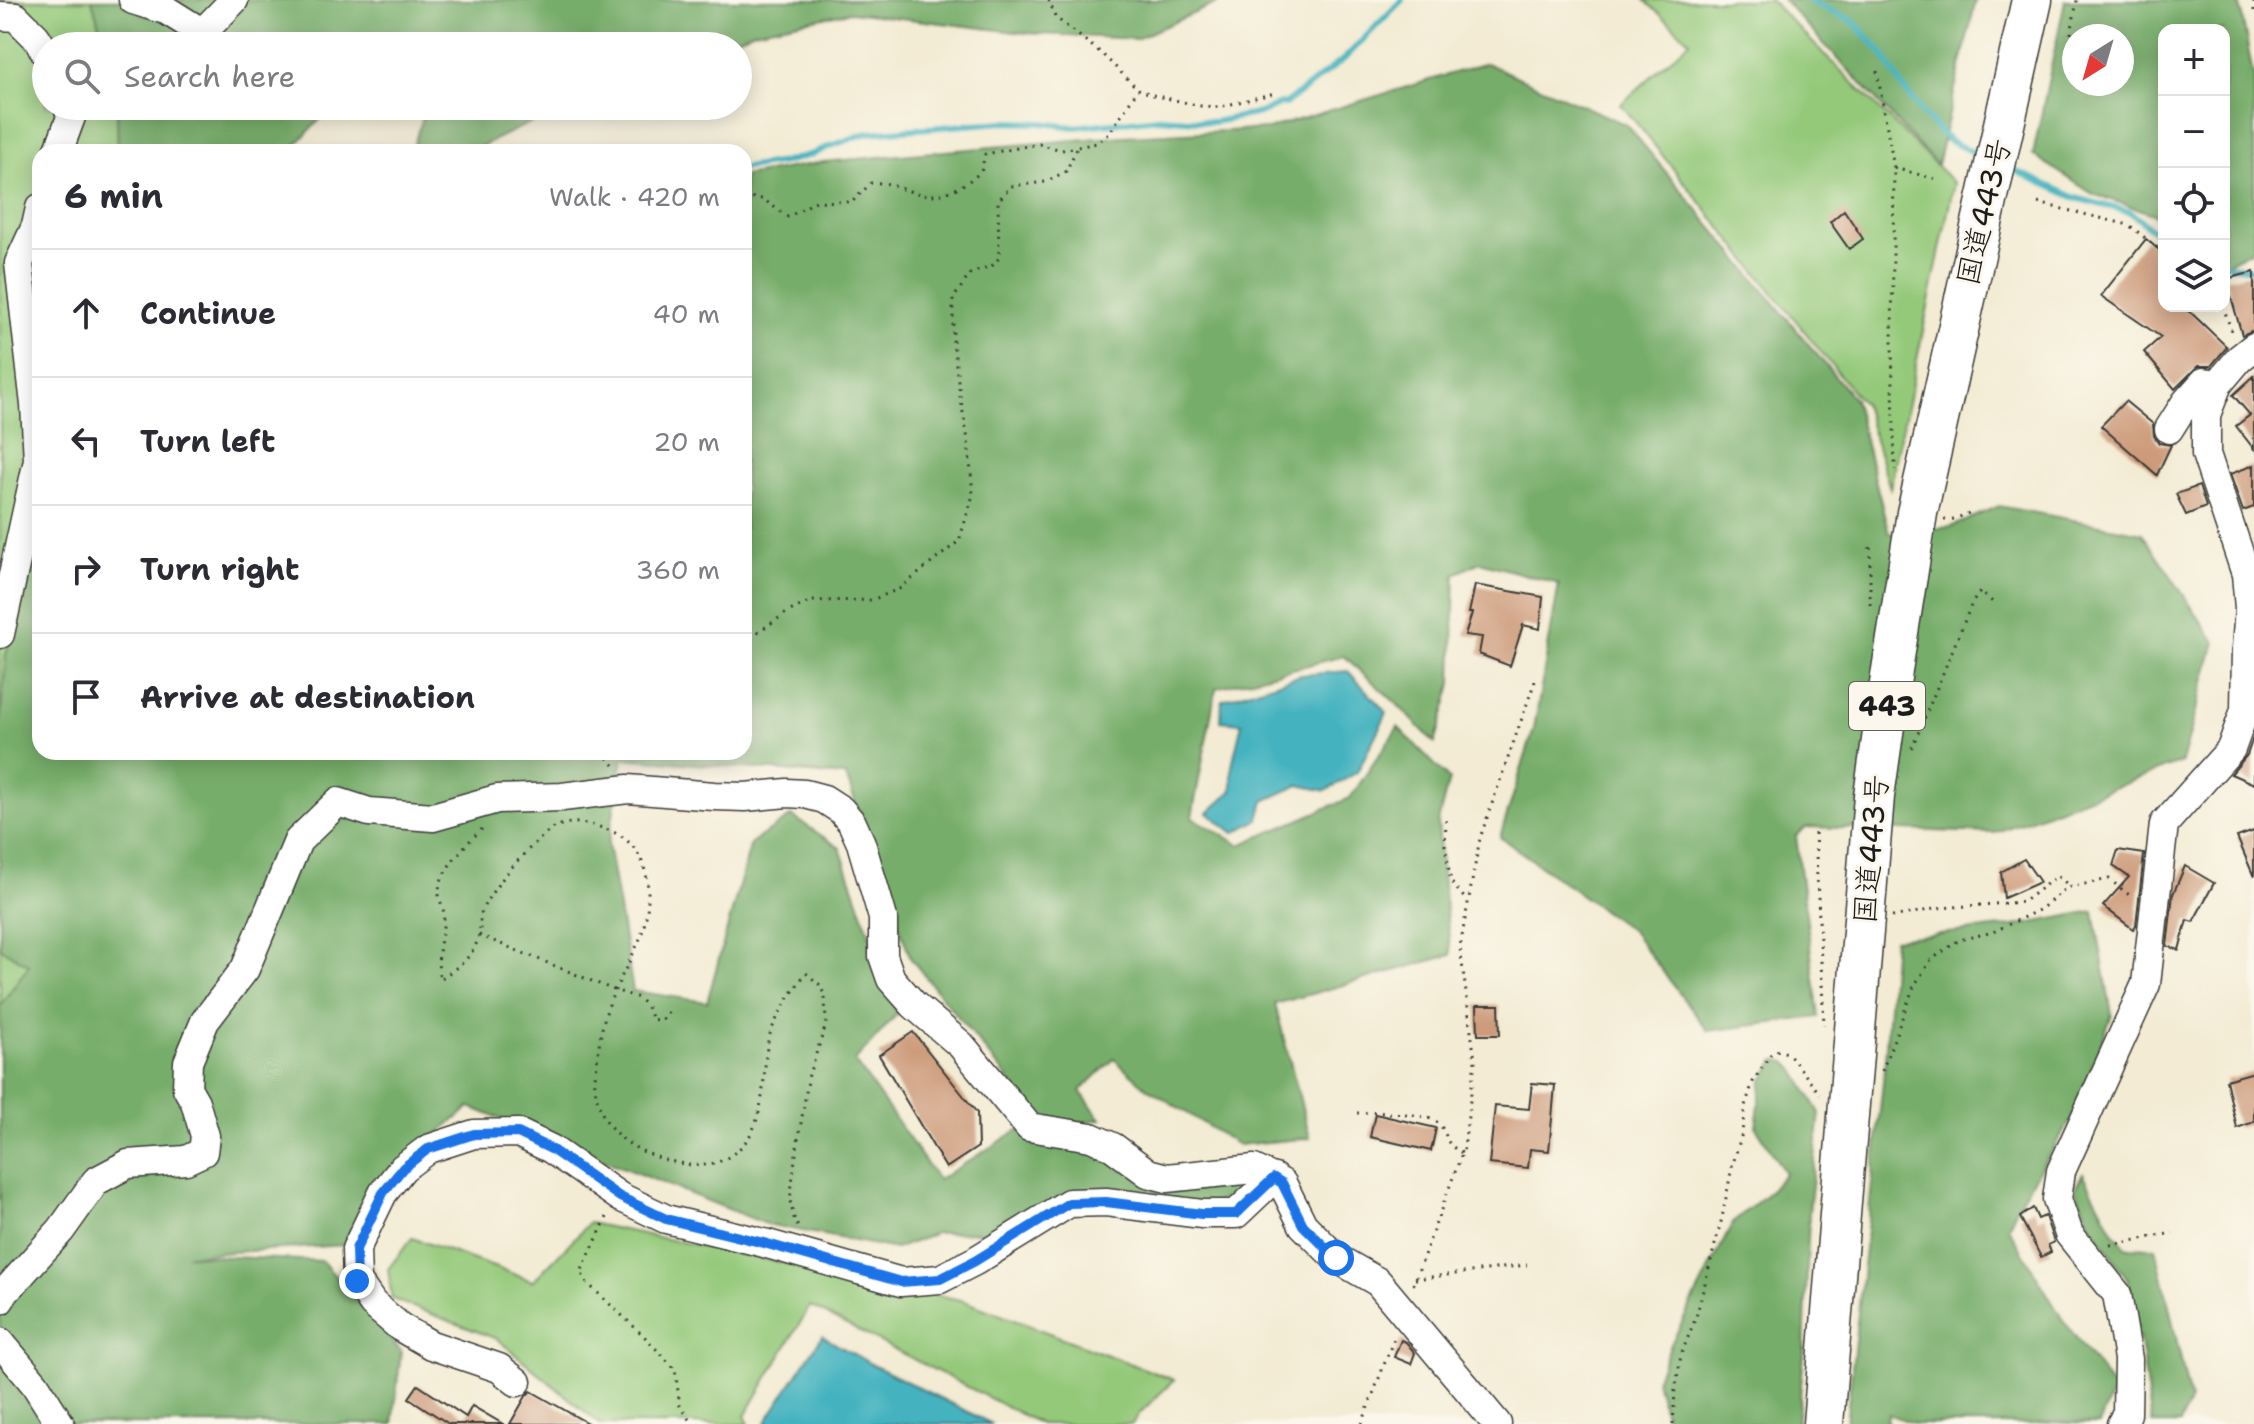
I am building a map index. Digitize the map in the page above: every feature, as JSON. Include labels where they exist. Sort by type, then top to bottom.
[{"type":"highway","name":"国道443号","points":[[1823,1424],[1876,781],[1893,657],[1917,513],[2032,0]]},
{"type":"street","points":[[133,0],[166,10],[198,30],[208,27],[234,0]]},
{"type":"street","points":[[14,11],[32,32]]},
{"type":"street","points":[[61,144],[70,120]]},
{"type":"street","points":[[32,235],[19,263],[32,378]]},
{"type":"street","points":[[2121,1424],[2127,1414],[2128,1359],[2117,1294],[2069,1234],[2057,1199],[2061,1171],[2146,984],[2164,824],[2231,749],[2245,710],[2249,608],[2246,574],[2206,454],[2206,415],[2218,384],[2247,352]]},
{"type":"street","points":[[2169,429],[2186,402],[2204,382],[2218,384]]},
{"type":"street","points":[[0,634],[32,487]]},
{"type":"street","points":[[0,1300],[61,1230],[96,1181],[128,1164],[186,1160],[203,1152],[205,1136],[195,1102],[187,1088],[188,1062],[205,1021],[245,969],[298,841],[338,802],[369,812],[433,817],[497,799],[562,797],[628,789],[745,797],[805,794],[824,799],[841,810],[852,823],[883,918],[883,956],[891,979],[914,1005],[961,1045],[1029,1127],[1091,1137],[1113,1147],[1148,1173],[1167,1178],[1254,1169],[1282,1183],[1303,1225],[1336,1258],[1378,1282],[1497,1424]]},
{"type":"street","points":[[517,1382],[499,1368],[431,1345],[400,1327],[373,1304],[357,1281],[356,1249],[383,1193],[403,1168],[428,1149],[474,1134],[518,1133],[551,1149],[620,1197],[666,1219],[901,1282],[940,1279],[1069,1203],[1106,1202],[1202,1214],[1236,1214],[1274,1178]]},
{"type":"street","points":[[0,1342],[35,1384],[60,1424]]},
{"type":"path","points":[[1049,0],[1055,17],[1101,53],[1138,89],[1201,106],[1219,107],[1275,93]]},
{"type":"path","points":[[2073,24],[2077,0]]},
{"type":"path","points":[[2254,1],[2254,12]]},
{"type":"path","points":[[1877,71],[1894,168],[1892,344],[1895,483]]},
{"type":"path","points":[[752,198],[763,199],[788,217],[816,201],[852,202],[871,183],[889,182],[926,196],[956,191],[981,172],[985,154],[1039,144],[1062,150],[1097,143],[1109,134],[1138,89]]},
{"type":"path","points":[[752,636],[811,601],[872,600],[899,589],[959,541],[973,495],[953,342],[953,299],[970,274],[993,265],[999,258],[998,201],[1011,186],[1046,182],[1066,171],[1077,148]]},
{"type":"path","points":[[1894,168],[1936,179]]},
{"type":"path","points":[[2038,203],[2129,225],[2158,248]]},
{"type":"path","points":[[2226,312],[2247,352]]},
{"type":"path","points":[[1911,750],[1972,603],[1980,592],[1995,604]]},
{"type":"path","points":[[1362,1424],[1462,1153],[1475,1061],[1460,947],[1467,901],[1480,838],[1535,681]]},
{"type":"path","points":[[497,799],[485,826],[448,867],[439,890],[444,914],[437,968],[440,979],[464,963],[472,952],[479,935],[481,913],[490,896],[519,859],[558,826],[581,822],[624,836],[641,855],[649,880],[646,911],[640,939],[605,1015],[595,1085],[604,1119],[628,1145],[651,1156],[690,1166],[719,1163],[743,1145],[756,1121],[765,1086],[768,1039],[795,987],[806,973],[819,984],[825,996],[826,1025],[809,1074],[790,1201],[795,1222],[823,1260]]},
{"type":"path","points":[[1446,820],[1445,845],[1451,882],[1467,901]]},
{"type":"path","points":[[1815,833],[1824,1030]]},
{"type":"path","points":[[1865,922],[1939,908],[2023,902],[2057,876],[2071,887]]},
{"type":"path","points":[[1882,1073],[1914,986],[1931,960],[1959,940],[1993,932],[2041,909],[2066,888],[2109,879],[2134,899],[2155,904]]},
{"type":"path","points":[[479,935],[639,998],[652,1020],[663,1019],[672,1008]]},
{"type":"path","points":[[1673,1424],[1681,1355],[1696,1317],[1753,1082],[1770,1055],[1779,1050],[1789,1054],[1823,1097],[1849,1114]]},
{"type":"path","points":[[1357,1113],[1385,1111],[1432,1119],[1439,1123],[1448,1145],[1462,1153]]},
{"type":"path","points":[[620,1197],[581,1272],[586,1282],[675,1369],[680,1406],[692,1424]]},
{"type":"path","points":[[2069,1234],[2098,1247],[2173,1233]]},
{"type":"path","points":[[1415,1279],[1527,1265]]},
{"type":"green space","points":[[0,0],[92,0],[101,32],[32,32],[32,120],[117,120],[118,144],[32,144],[32,553],[6,655],[0,725]]},
{"type":"green space","points":[[92,0],[1224,0],[1136,39],[1024,33],[850,12],[752,32],[101,32]]},
{"type":"green space","points":[[1644,0],[1770,0],[1954,183],[1890,488],[1864,405],[1621,104],[1690,41]]},
{"type":"green space","points":[[1783,0],[1976,0],[1937,165]]},
{"type":"green space","points":[[2065,0],[2239,0],[2254,80],[2254,249],[2230,262],[2230,24],[2158,24],[2158,218],[2093,194],[2033,155]]},
{"type":"green space","points":[[1486,63],[1627,125],[1854,399],[1889,533],[1951,527],[1999,506],[2142,533],[2215,642],[2182,762],[1994,833],[1806,827],[1796,836],[1819,1017],[1708,1031],[1632,931],[1500,837],[1534,729],[1559,584],[1480,562],[1455,574],[1452,684],[1435,743],[1344,656],[1216,688],[1192,817],[1240,845],[1350,798],[1398,727],[1449,779],[1438,822],[1451,955],[1275,1004],[1310,1138],[1238,1145],[1147,1088],[1114,1059],[1080,1091],[1101,1119],[1048,1128],[911,959],[846,776],[648,760],[752,760],[752,175],[823,162],[933,152],[1123,136],[1268,129]]},
{"type":"green space","points":[[117,120],[320,120],[297,144],[118,144]]},
{"type":"green space","points":[[422,120],[536,120],[486,144],[414,144]]},
{"type":"green space","points":[[32,553],[32,760],[623,760],[608,844],[633,991],[707,1002],[751,843],[792,816],[840,848],[897,1014],[855,1061],[938,1180],[1018,1130],[1103,1156],[1248,1181],[1246,1190],[1214,1203],[1066,1198],[988,1232],[936,1233],[896,1249],[766,1224],[470,1107],[372,1191],[345,1245],[186,1255],[322,1261],[401,1351],[393,1424],[0,1424],[0,1006],[29,965],[0,948],[0,725],[6,655]]},
{"type":"green space","points":[[2094,911],[2112,1015],[2071,1120],[2022,1197],[2008,1227],[2061,1317],[2114,1389],[2099,1424],[1916,1424],[1888,1414],[1887,1424],[1846,1424],[1884,1073],[1894,939],[2021,925]]},
{"type":"green space","points":[[0,948],[29,965],[0,1006]]},
{"type":"green space","points":[[1775,1060],[1787,1062],[1794,1069],[1820,1113],[1809,1212],[1804,1355],[1797,1424],[1660,1424],[1665,1416],[1656,1380],[1671,1344],[1734,1221],[1766,1195],[1785,1173],[1756,1127],[1762,1082]]},
{"type":"green space","points":[[2083,1173],[2113,1231],[2125,1247],[2156,1248],[2190,1400],[2180,1424],[2152,1424],[2128,1280],[2090,1223],[2075,1188]]},
{"type":"green space","points":[[589,1223],[961,1300],[1174,1380],[1132,1424],[1040,1424],[810,1306],[745,1416],[749,1424],[600,1424],[497,1339],[392,1299],[388,1269],[412,1238],[533,1281]]},
{"type":"water","points":[[1348,671],[1387,713],[1357,772],[1326,791],[1299,785],[1264,801],[1259,819],[1234,833],[1208,813],[1232,791],[1232,765],[1242,723],[1221,721],[1222,700],[1301,675]]},
{"type":"water","points":[[822,1336],[875,1366],[992,1424],[766,1422]]},
{"type":"building","points":[[1844,210],[1863,239],[1849,249],[1830,222]]},
{"type":"building","points":[[2146,239],[2158,249],[2158,312],[2190,312],[2227,347],[2211,366],[2198,366],[2175,389],[2144,352],[2161,337],[2101,296]]},
{"type":"building","points":[[2254,272],[2254,330],[2242,335],[2230,293],[2230,278]]},
{"type":"building","points":[[2254,376],[2254,449],[2236,426],[2250,415],[2233,395]]},
{"type":"building","points":[[2125,401],[2153,424],[2154,436],[2159,443],[2171,445],[2157,475],[2101,426]]},
{"type":"building","points":[[2254,465],[2254,507],[2243,511],[2230,474]]},
{"type":"building","points":[[2199,486],[2206,507],[2186,515],[2176,494]]},
{"type":"building","points":[[1475,585],[1543,597],[1540,629],[1523,625],[1510,666],[1479,654],[1482,637],[1465,635],[1472,613],[1469,613]]},
{"type":"building","points":[[2254,735],[2254,784],[2231,774],[2247,755]]},
{"type":"building","points":[[2254,831],[2254,877],[2237,837]]},
{"type":"building","points":[[2118,850],[2144,854],[2133,929],[2103,906],[2129,877],[2113,866]]},
{"type":"building","points":[[2024,859],[2040,882],[2004,898],[2001,872]]},
{"type":"building","points":[[2185,866],[2214,883],[2193,922],[2187,920],[2179,950],[2167,946],[2173,894]]},
{"type":"building","points":[[1477,1005],[1499,1005],[1500,1035],[1478,1035]]},
{"type":"building","points":[[913,1032],[977,1113],[978,1147],[946,1168],[879,1055]]},
{"type":"building","points":[[2254,1072],[2254,1122],[2237,1128],[2226,1080]]},
{"type":"building","points":[[1532,1083],[1555,1085],[1549,1151],[1530,1149],[1528,1168],[1489,1164],[1495,1106],[1529,1109]]},
{"type":"building","points":[[1375,1114],[1436,1128],[1431,1151],[1370,1137]]},
{"type":"building","points":[[2033,1208],[2038,1219],[2045,1216],[2054,1242],[2048,1245],[2051,1252],[2041,1257],[2020,1217]]},
{"type":"building","points":[[1401,1340],[1415,1353],[1411,1364],[1394,1357]]},
{"type":"building","points":[[418,1385],[466,1417],[472,1406],[503,1424],[449,1424],[409,1398]]},
{"type":"building","points":[[531,1391],[589,1424],[510,1424]]},
{"type":"waterway","points":[[752,167],[813,154],[867,133],[1002,122],[1074,127],[1159,118],[1214,122],[1264,112],[1285,104],[1344,59],[1402,0]]},
{"type":"waterway","points":[[1808,0],[1854,22],[1882,53],[1923,114],[1949,141],[1982,156]]},
{"type":"waterway","points":[[2007,167],[2076,198],[2130,212],[2158,234]]},
{"type":"waterway","points":[[2230,266],[2254,269]]},
{"type":"route","points":[[357,1281],[356,1249],[383,1193],[403,1168],[428,1149],[474,1134],[518,1133],[551,1149],[620,1197],[666,1219],[901,1282],[940,1279],[1069,1203],[1106,1202],[1202,1214],[1236,1214],[1274,1178],[1282,1183],[1303,1225],[1336,1258]]}]
